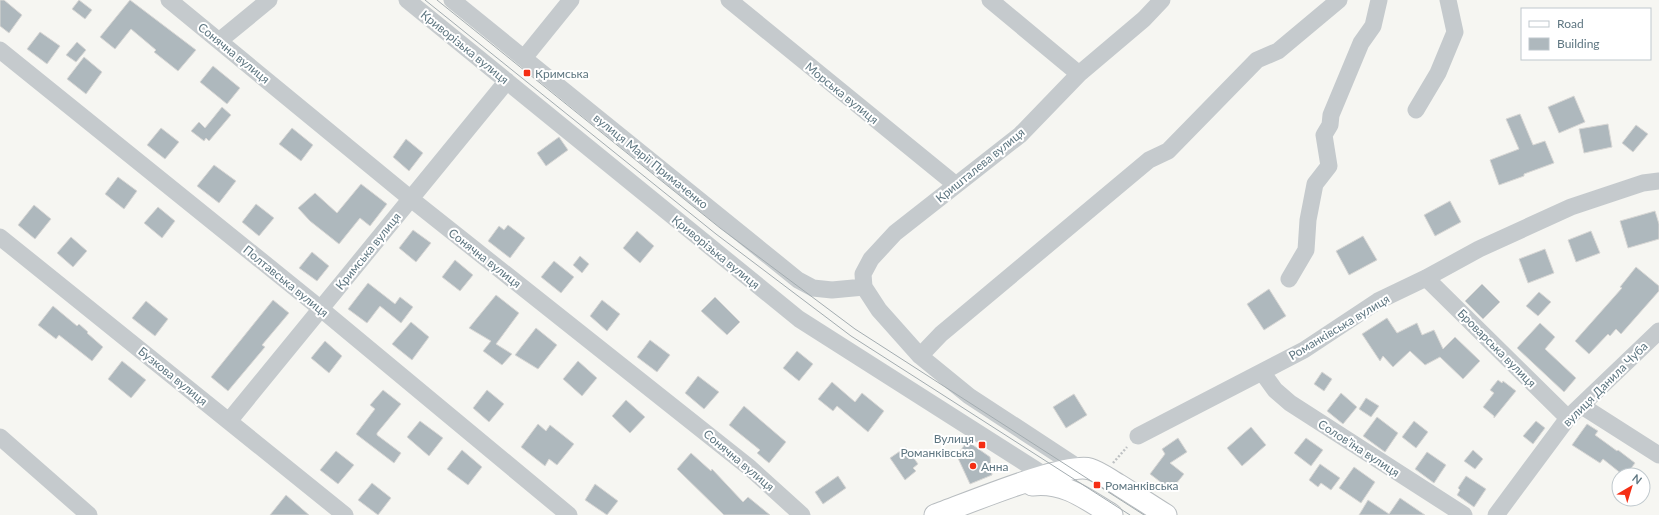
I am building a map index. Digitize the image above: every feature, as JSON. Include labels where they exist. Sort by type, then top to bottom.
[{"type":"main road","points":[[935,515],[1014,486],[1061,471],[1079,468],[1089,469],[1102,475],[1166,515]]},
{"type":"main road","name":"Криворізька вулиця","points":[[1014,486],[1045,483],[1064,488],[1112,515]]},
{"type":"street","name":"Сонячна вулиця","points":[[169,0],[411,199],[750,468],[802,515]]},
{"type":"street","points":[[219,41],[269,0]]},
{"type":"street","name":"Криворізька вулиця","points":[[407,0],[735,269],[799,319],[1064,488]]},
{"type":"street","name":"вулиця Марії Примаченко","points":[[452,0],[798,280],[813,288],[832,290],[864,287]]},
{"type":"street","points":[[524,58],[571,0]]},
{"type":"street","name":"Морська вулиця","points":[[729,0],[956,185]]},
{"type":"street","points":[[990,0],[1079,74]]},
{"type":"street","name":"Кришталева вулиця","points":[[864,287],[863,274],[871,259],[895,233],[1020,135],[1079,74],[1144,19],[1162,0]]},
{"type":"street","points":[[920,356],[941,334],[1149,160],[1168,151],[1257,60],[1278,50],[1339,0]]},
{"type":"street","points":[[1290,279],[1306,250],[1308,220],[1315,184],[1329,166],[1324,135],[1330,125],[1331,115],[1361,43],[1373,26],[1379,0]]},
{"type":"street","points":[[1416,110],[1438,73],[1455,32],[1448,0]]},
{"type":"street","name":"Полтавська вулиця","points":[[0,50],[321,308],[569,515]]},
{"type":"street","name":"Кримська вулиця","points":[[230,421],[507,81]]},
{"type":"street","name":"Романківська вулиця","points":[[1138,436],[1304,350],[1378,301],[1426,278],[1480,249],[1571,207],[1643,183],[1659,181]]},
{"type":"street","name":"Бузкова вулиця","points":[[0,236],[345,515]]},
{"type":"street","name":"Броварська вулиця","points":[[1426,278],[1568,418]]},
{"type":"street","points":[[864,287],[879,310],[920,356],[970,396],[1079,468]]},
{"type":"street","name":"вулиця Данила Чуба","points":[[1496,515],[1568,418],[1659,331]]},
{"type":"street","name":"Соловʼїна вулиця","points":[[1262,372],[1275,390],[1290,403],[1464,515]]},
{"type":"street","points":[[1582,406],[1659,455]]},
{"type":"street","points":[[0,437],[89,515]]},
{"type":"path","points":[[1102,475],[1138,436]]},
{"type":"building","points":[[0,0],[4,0],[22,15],[9,33],[0,26]]},
{"type":"building","points":[[79,0],[92,10],[85,19],[72,9]]},
{"type":"building","points":[[130,0],[196,50],[178,71],[154,52],[156,50],[131,29],[115,49],[100,37]]},
{"type":"building","points":[[40,32],[60,46],[47,64],[27,49]]},
{"type":"building","points":[[77,42],[86,50],[76,62],[66,55]]},
{"type":"building","points":[[84,57],[102,72],[86,94],[67,79]]},
{"type":"building","points":[[213,66],[240,88],[227,104],[200,82]]},
{"type":"building","points":[[1574,96],[1585,122],[1559,133],[1548,107]]},
{"type":"building","points":[[222,107],[231,115],[209,141],[206,138],[204,141],[191,131],[199,122],[205,128]]},
{"type":"building","points":[[1520,114],[1533,145],[1545,141],[1554,163],[1499,185],[1490,160],[1519,149],[1506,119]]},
{"type":"building","points":[[1608,124],[1612,147],[1584,153],[1579,129]]},
{"type":"building","points":[[1636,125],[1648,134],[1633,152],[1622,143]]},
{"type":"building","points":[[161,128],[179,142],[165,159],[147,145]]},
{"type":"building","points":[[292,128],[313,145],[301,161],[279,144]]},
{"type":"building","points":[[559,137],[568,150],[546,166],[537,153]]},
{"type":"building","points":[[406,139],[423,153],[409,171],[393,157]]},
{"type":"building","points":[[214,165],[236,181],[219,203],[197,186]]},
{"type":"building","points":[[118,177],[137,191],[124,209],[105,194]]},
{"type":"building","points":[[361,184],[387,204],[370,226],[360,218],[339,244],[310,221],[298,208],[315,193],[337,213]]},
{"type":"building","points":[[1450,201],[1461,222],[1435,236],[1424,215]]},
{"type":"building","points":[[256,204],[274,218],[259,236],[242,222]]},
{"type":"building","points":[[34,205],[51,219],[35,239],[18,225]]},
{"type":"building","points":[[158,207],[175,221],[162,238],[144,223]]},
{"type":"building","points":[[1655,211],[1659,224],[1659,239],[1628,248],[1620,221]]},
{"type":"building","points":[[508,225],[525,238],[510,258],[488,241],[499,226],[504,230]]},
{"type":"building","points":[[413,230],[431,243],[416,262],[399,248]]},
{"type":"building","points":[[637,231],[654,246],[640,263],[623,248]]},
{"type":"building","points":[[1591,231],[1600,253],[1576,262],[1568,240]]},
{"type":"building","points":[[1363,236],[1377,260],[1349,275],[1336,251]]},
{"type":"building","points":[[71,237],[87,251],[73,267],[57,253]]},
{"type":"building","points":[[1545,249],[1554,273],[1528,283],[1519,259]]},
{"type":"building","points":[[312,252],[329,266],[317,281],[299,268]]},
{"type":"building","points":[[580,256],[589,264],[582,273],[573,265]]},
{"type":"building","points":[[455,260],[473,275],[460,291],[442,277]]},
{"type":"building","points":[[554,261],[574,277],[561,293],[541,277]]},
{"type":"building","points":[[1636,267],[1659,286],[1659,291],[1621,334],[1616,329],[1610,336],[1608,334],[1589,354],[1575,341],[1622,288],[1620,287]]},
{"type":"building","points":[[368,283],[395,304],[400,297],[413,307],[401,323],[380,306],[367,323],[348,309]]},
{"type":"building","points":[[1482,284],[1500,302],[1483,319],[1465,301]]},
{"type":"building","points":[[1269,289],[1286,316],[1264,330],[1247,304]]},
{"type":"building","points":[[1539,292],[1551,302],[1538,316],[1526,306]]},
{"type":"building","points":[[496,295],[519,313],[496,344],[512,354],[502,365],[483,351],[491,341],[469,328]]},
{"type":"building","points":[[715,297],[740,322],[727,335],[701,311]]},
{"type":"building","points":[[273,300],[289,313],[262,345],[265,347],[228,391],[211,377]]},
{"type":"building","points":[[602,300],[620,314],[607,331],[590,316]]},
{"type":"building","points":[[146,301],[168,319],[155,336],[132,318]]},
{"type":"building","points":[[53,306],[77,326],[79,324],[103,347],[92,361],[59,335],[56,339],[38,325]]},
{"type":"building","points":[[1387,318],[1397,333],[1417,323],[1422,335],[1434,330],[1443,349],[1455,337],[1480,361],[1463,379],[1440,357],[1425,365],[1410,351],[1393,367],[1383,356],[1380,361],[1362,334]]},
{"type":"building","points":[[411,322],[429,337],[412,360],[392,344]]},
{"type":"building","points":[[1540,323],[1555,337],[1545,349],[1576,378],[1564,392],[1517,348]]},
{"type":"building","points":[[536,328],[557,345],[538,369],[515,355]]},
{"type":"building","points":[[650,340],[670,355],[657,372],[637,357]]},
{"type":"building","points":[[325,341],[342,356],[329,373],[311,358]]},
{"type":"building","points":[[797,351],[813,364],[799,381],[783,368]]},
{"type":"building","points":[[122,361],[146,380],[131,398],[108,379]]},
{"type":"building","points":[[578,361],[597,378],[582,396],[563,379]]},
{"type":"building","points":[[1322,372],[1332,379],[1324,391],[1314,384]]},
{"type":"building","points":[[698,376],[719,392],[704,409],[685,393]]},
{"type":"building","points":[[1498,380],[1502,383],[1503,381],[1516,391],[1494,418],[1494,416],[1483,407],[1494,393],[1490,390]]},
{"type":"building","points":[[832,382],[855,402],[862,393],[884,411],[868,432],[837,406],[833,411],[818,399]]},
{"type":"building","points":[[383,390],[401,404],[377,433],[377,435],[401,453],[394,463],[356,434],[375,409],[370,405]]},
{"type":"building","points":[[487,390],[504,404],[489,422],[473,408]]},
{"type":"building","points":[[1341,393],[1357,407],[1343,424],[1327,411]]},
{"type":"building","points":[[1074,394],[1087,415],[1066,428],[1053,407]]},
{"type":"building","points":[[1366,398],[1379,406],[1371,417],[1359,409]]},
{"type":"building","points":[[626,400],[645,417],[630,433],[612,416]]},
{"type":"building","points":[[744,406],[786,442],[769,463],[757,453],[760,450],[729,425]]},
{"type":"building","points":[[1377,417],[1398,433],[1385,452],[1363,436]]},
{"type":"building","points":[[420,421],[443,438],[429,456],[407,437]]},
{"type":"building","points":[[1414,421],[1428,432],[1416,448],[1402,437]]},
{"type":"building","points":[[1536,421],[1545,428],[1533,444],[1523,436]]},
{"type":"building","points":[[538,424],[546,431],[550,425],[574,444],[557,465],[549,459],[545,466],[521,447]]},
{"type":"building","points":[[1587,424],[1598,431],[1595,435],[1635,463],[1632,467],[1613,467],[1603,459],[1600,463],[1572,445]]},
{"type":"building","points":[[1251,427],[1266,445],[1242,466],[1227,448]]},
{"type":"building","points":[[1178,438],[1187,452],[1170,463],[1184,474],[1171,490],[1150,474],[1165,454],[1162,449]]},
{"type":"building","points":[[1306,438],[1323,450],[1311,466],[1294,453]]},
{"type":"building","points":[[967,441],[990,457],[992,475],[970,484],[957,456]]},
{"type":"building","points":[[906,447],[918,464],[913,468],[916,471],[905,480],[890,458]]},
{"type":"building","points":[[462,450],[482,467],[468,485],[447,469]]},
{"type":"building","points":[[1473,450],[1483,459],[1475,469],[1464,461]]},
{"type":"building","points":[[336,451],[354,465],[338,484],[320,470]]},
{"type":"building","points":[[1427,452],[1446,465],[1434,483],[1415,469]]},
{"type":"building","points":[[691,453],[711,471],[712,469],[743,502],[748,497],[770,515],[724,515],[677,469]]},
{"type":"building","points":[[1320,464],[1340,478],[1331,490],[1321,483],[1318,487],[1309,480]]},
{"type":"building","points":[[1354,467],[1375,482],[1361,503],[1339,488]]},
{"type":"building","points":[[838,476],[846,488],[823,504],[815,492]]},
{"type":"building","points":[[1466,476],[1486,489],[1474,507],[1457,495],[1460,490],[1458,488]]},
{"type":"building","points":[[372,483],[391,498],[378,515],[358,500]]},
{"type":"building","points":[[595,484],[618,501],[607,515],[585,500]]},
{"type":"building","points":[[286,495],[309,515],[270,515]]},
{"type":"building","points":[[1400,498],[1425,515],[1359,515],[1368,500],[1389,514]]},
{"type":"tram line","points":[[425,0],[716,234],[851,336],[1130,515]]},
{"type":"tram line","points":[[437,0],[720,228],[855,329],[1144,515]]},
{"type":"place","name":"Кримська","points":[[527,73]]},
{"type":"place","name":"Вулиця Романківська","points":[[982,445]]},
{"type":"place","name":"Анна","points":[[973,466]]},
{"type":"place","name":"Романківська","points":[[1097,485]]}]
